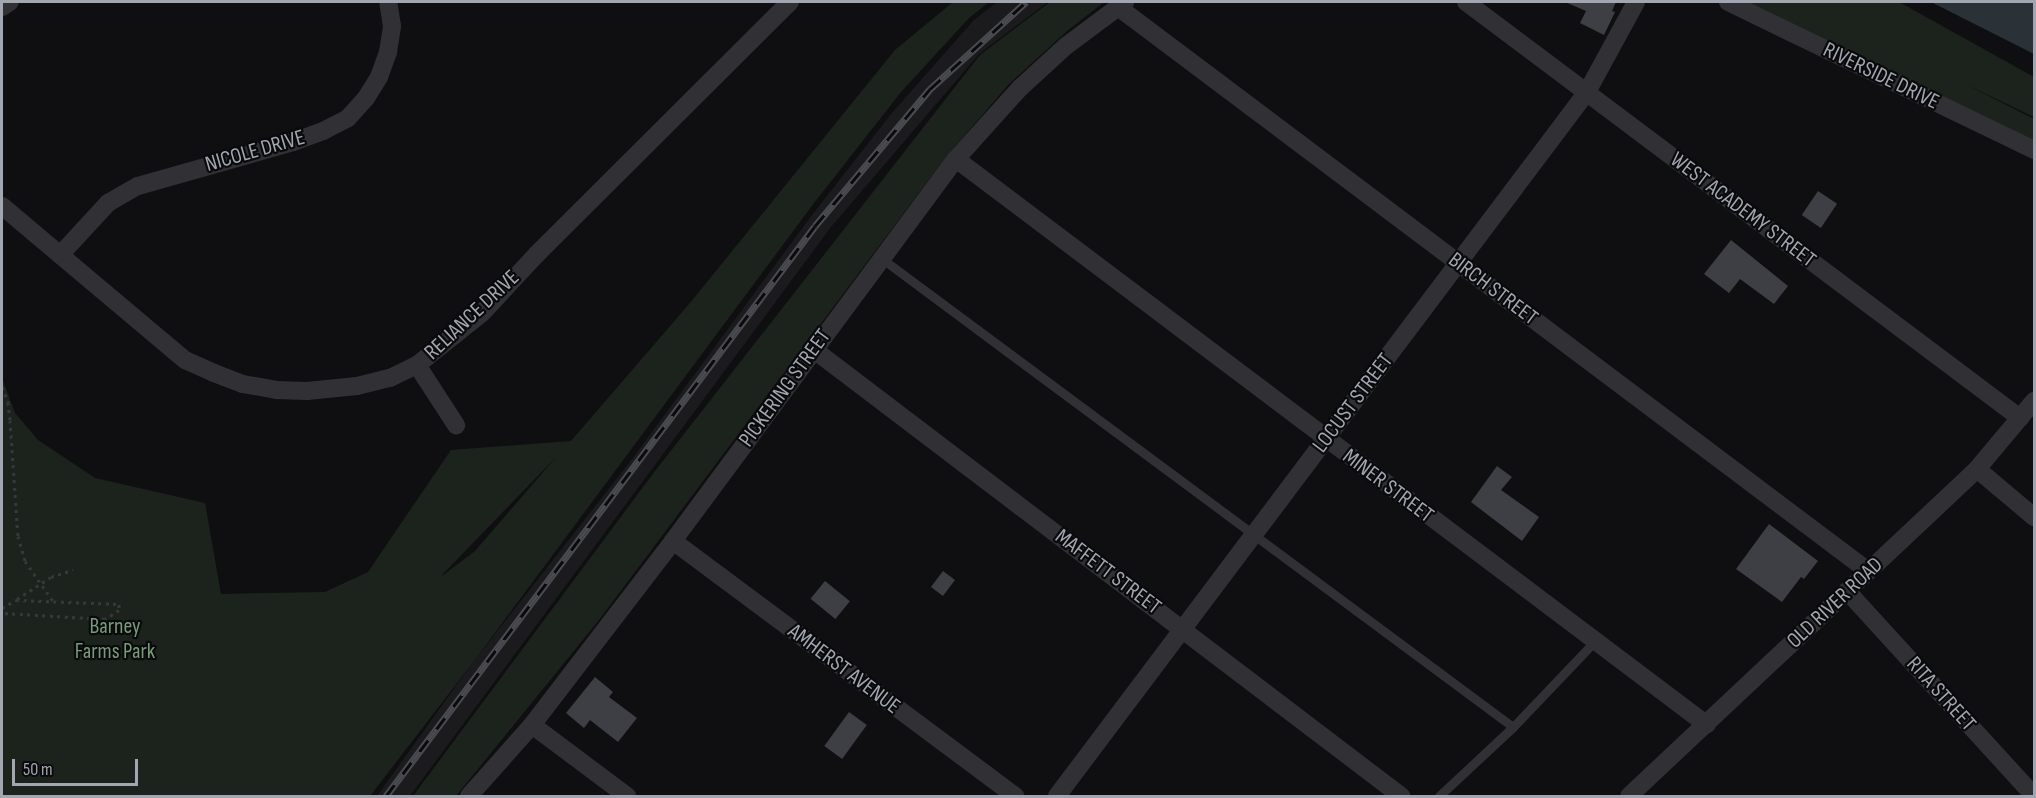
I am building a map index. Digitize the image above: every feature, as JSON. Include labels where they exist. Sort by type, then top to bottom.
[{"type":"street","points":[[2,7],[10,2]]},
{"type":"street","name":"NICOLE DRIVE","points":[[60,255],[108,203],[138,186],[293,142],[323,131],[348,118],[370,91],[388,52],[392,26],[388,2]]},
{"type":"street","name":"RELIANCE DRIVE","points":[[2,206],[185,360],[243,384],[276,390],[307,392],[357,386],[390,378],[417,365],[482,313],[536,255],[790,2]]},
{"type":"street","name":"WEST ACADEMY STREET","points":[[1466,2],[2020,418]]},
{"type":"street","name":"LOCUST STREET","points":[[1058,796],[1587,92],[1636,2]]},
{"type":"street","name":"RIVERSIDE DRIVE","points":[[1728,2],[2034,150]]},
{"type":"street","name":"PICKERING STREET","points":[[469,796],[532,725],[673,541],[956,159],[1020,88],[1066,46],[1121,4]]},
{"type":"street","name":"BIRCH STREET","points":[[1121,4],[1458,263],[1868,571]]},
{"type":"street","name":"MINER STREET","points":[[956,159],[1707,725]]},
{"type":"street","name":"MAFFETT STREET","points":[[813,350],[1401,796]]},
{"type":"street","points":[[417,365],[456,425]]},
{"type":"street","name":"OLD RIVER ROAD","points":[[1629,796],[1977,469],[2034,401]]},
{"type":"street","points":[[1977,469],[2034,517]]},
{"type":"street","name":"AMHERST AVENUE","points":[[673,541],[1015,796]]},
{"type":"street","name":"RITA STREET","points":[[1848,591],[2034,796]]},
{"type":"street","points":[[532,725],[627,796]]},
{"type":"lane","points":[[881,258],[1513,727]]},
{"type":"lane","points":[[1439,796],[1513,727],[1595,641]]},
{"type":"path","points":[[2,387],[8,402],[10,420],[18,536],[25,561],[53,601]]},
{"type":"path","points":[[2,608],[51,578],[73,570]]},
{"type":"path","points":[[2,613],[105,620],[119,610],[119,604],[16,600]]},
{"type":"shaded area","points":[[997,2],[1048,2],[979,54],[831,227],[410,796],[377,796],[473,662],[629,463],[809,219],[891,114],[974,20]]},
{"type":"shaded area","points":[[1931,2],[2034,2],[2034,54]]},
{"type":"green space","name":"Barney Farms Park","points":[[953,2],[989,2],[969,18],[901,92],[814,203],[474,661],[370,796],[2,796],[2,378],[15,413],[38,440],[95,478],[205,503],[221,594],[325,592],[368,572],[451,450],[571,441],[690,303],[895,50]],"holes":[[[557,456],[475,551],[442,576]]]},
{"type":"green space","points":[[1050,2],[1104,2],[1067,31],[1009,84],[945,158],[599,620],[456,796],[413,796],[652,475],[980,55]]},
{"type":"green space","points":[[1748,2],[1899,2],[2034,77],[2034,117],[1963,83],[2034,119],[2034,141]]},
{"type":"building","points":[[1565,2],[1616,2],[1612,11],[1615,12],[1604,35],[1580,23],[1586,11]]},
{"type":"building","points":[[1818,191],[1837,204],[1821,228],[1802,215]]},
{"type":"building","points":[[1731,240],[1788,286],[1774,304],[1740,279],[1729,293],[1704,274]]},
{"type":"building","points":[[1497,466],[1512,477],[1501,490],[1539,517],[1522,541],[1471,502]]},
{"type":"building","points":[[1769,524],[1818,561],[1804,579],[1801,577],[1782,602],[1736,569]]},
{"type":"building","points":[[943,571],[955,580],[943,596],[931,587]]},
{"type":"building","points":[[825,581],[850,601],[835,619],[811,599]]},
{"type":"building","points":[[595,677],[613,692],[609,697],[637,718],[618,742],[590,720],[584,728],[566,713]]},
{"type":"building","points":[[849,712],[867,725],[842,759],[824,746]]},
{"type":"railway","points":[[386,796],[815,226],[930,89],[1026,2]]}]
